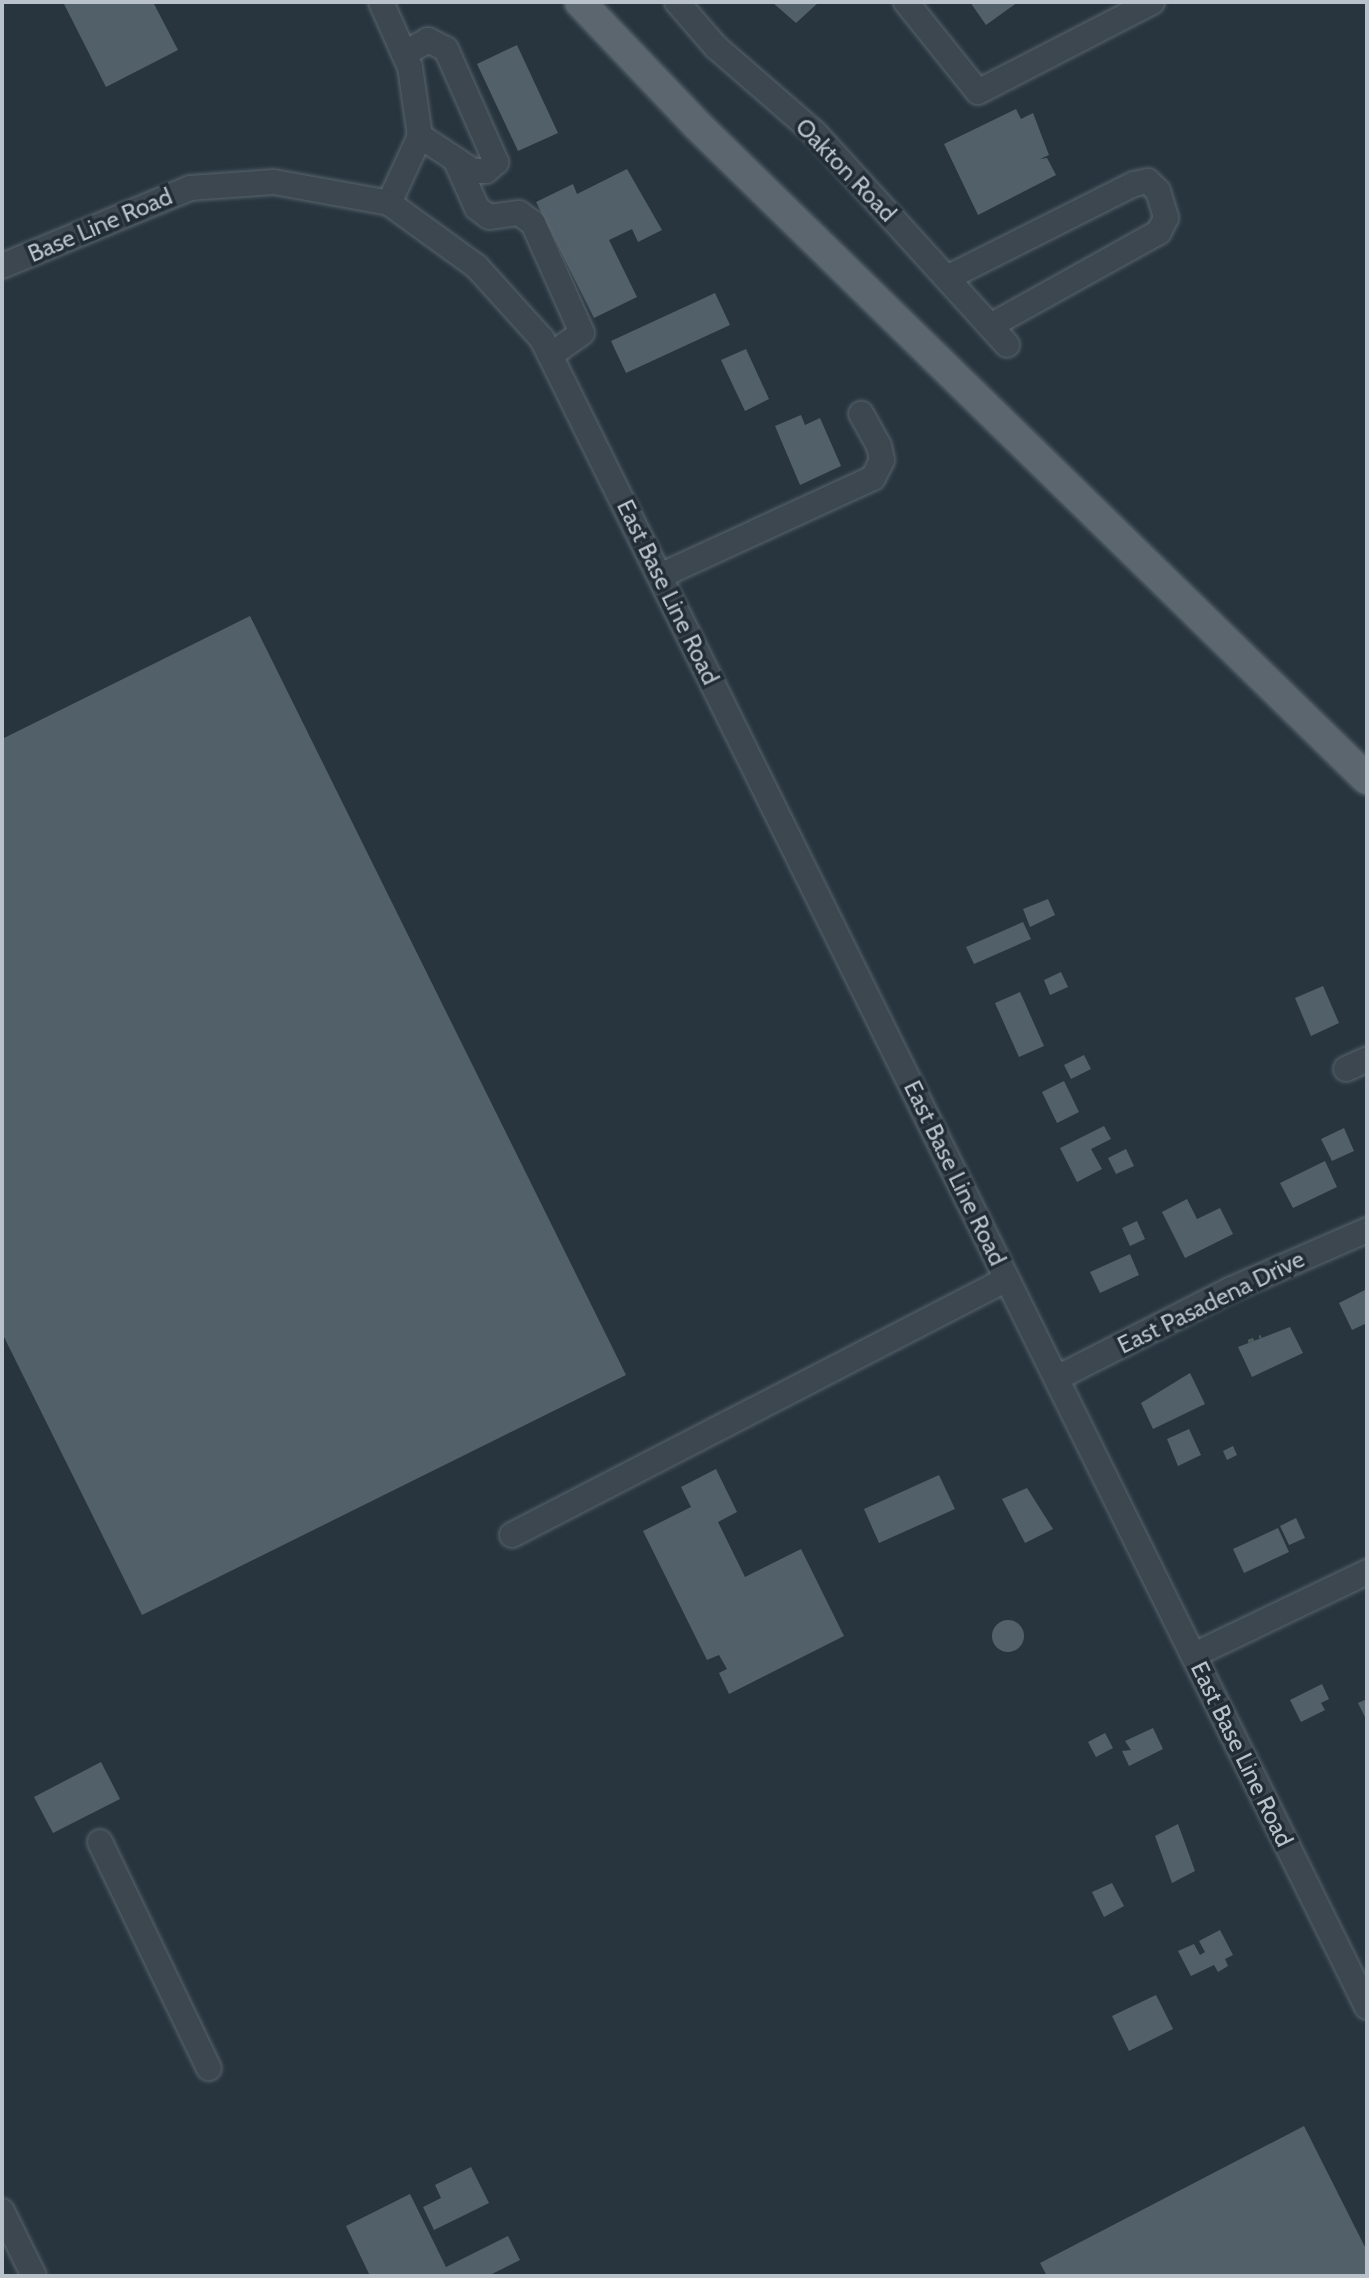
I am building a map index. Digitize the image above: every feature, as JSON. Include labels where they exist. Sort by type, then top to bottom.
[{"type":"main road","points":[[580,2],[718,146],[1367,779]]},
{"type":"street","points":[[381,2],[404,54],[418,103],[420,136],[389,203]]},
{"type":"street","name":"Oakton Road","points":[[677,2],[716,47],[815,133],[1007,345]]},
{"type":"street","points":[[906,2],[952,66],[978,92],[1152,2]]},
{"type":"street","points":[[404,54],[428,40],[446,49],[497,158],[482,172],[456,161],[420,136]]},
{"type":"street","points":[[456,161],[477,208],[489,217],[519,213],[533,223],[581,326],[579,339],[546,347]]},
{"type":"street","points":[[947,278],[1134,184],[1148,181],[1158,191],[1166,218],[1159,232],[990,326]]},
{"type":"street","name":"Base Line Road","points":[[2,266],[190,188],[274,182],[389,203],[477,267],[546,347]]},
{"type":"street","name":"East Base Line Road","points":[[546,347],[1367,2007]]},
{"type":"street","points":[[660,576],[873,478],[882,460],[861,414]]},
{"type":"street","name":"East Pasadena Drive","points":[[1057,1378],[1232,1289],[1367,1230]]},
{"type":"street","points":[[512,1535],[1007,1279]]},
{"type":"street","points":[[1194,1655],[1367,1572]]},
{"type":"street","points":[[100,1842],[209,2068]]},
{"type":"street","points":[[2,2211],[34,2276]]},
{"type":"path","points":[[1248,1341],[1261,1336]]},
{"type":"building","points":[[63,2],[153,2],[178,50],[106,87]]},
{"type":"building","points":[[772,2],[819,2],[796,23]]},
{"type":"building","points":[[970,2],[1018,2],[986,25]]},
{"type":"building","points":[[517,45],[558,133],[518,151],[477,64]]},
{"type":"building","points":[[1016,109],[1021,119],[1033,113],[1049,155],[1040,159],[1047,158],[1056,175],[978,215],[944,144]]},
{"type":"building","points":[[627,169],[662,230],[638,242],[632,229],[609,240],[637,297],[594,318],[536,202],[573,184],[577,194]]},
{"type":"building","points":[[715,293],[730,325],[626,373],[611,341]]},
{"type":"building","points":[[746,349],[769,399],[745,411],[721,360]]},
{"type":"building","points":[[801,415],[805,425],[820,418],[841,466],[800,485],[775,426]]},
{"type":"building","points":[[250,616],[626,1375],[142,1615],[2,1333],[2,739]]},
{"type":"building","points":[[1048,899],[1055,915],[1030,927],[1023,909]]},
{"type":"building","points":[[1023,922],[1031,939],[974,964],[966,947]]},
{"type":"building","points":[[1061,972],[1068,987],[1050,995],[1044,980]]},
{"type":"building","points":[[1323,986],[1339,1023],[1311,1036],[1295,998]]},
{"type":"building","points":[[1020,992],[1044,1046],[1019,1057],[995,1003]]},
{"type":"building","points":[[1084,1055],[1091,1069],[1071,1079],[1064,1065]]},
{"type":"building","points":[[1064,1081],[1079,1112],[1057,1123],[1042,1092]]},
{"type":"building","points":[[1104,1126],[1111,1139],[1091,1149],[1102,1169],[1077,1182],[1060,1148]]},
{"type":"building","points":[[1344,1128],[1354,1151],[1332,1161],[1321,1139]]},
{"type":"building","points":[[1126,1149],[1134,1166],[1116,1174],[1108,1158]]},
{"type":"building","points":[[1325,1161],[1337,1187],[1293,1208],[1280,1183]]},
{"type":"building","points":[[1187,1199],[1197,1219],[1220,1208],[1233,1234],[1185,1258],[1162,1212]]},
{"type":"building","points":[[1137,1221],[1145,1239],[1130,1246],[1122,1228]]},
{"type":"building","points":[[1130,1254],[1139,1275],[1100,1293],[1090,1272]]},
{"type":"building","points":[[1367,1289],[1367,1323],[1352,1330],[1339,1303]]},
{"type":"building","points":[[1290,1327],[1303,1353],[1252,1377],[1238,1347]]},
{"type":"building","points":[[1190,1373],[1205,1404],[1153,1429],[1141,1403]]},
{"type":"building","points":[[1189,1429],[1201,1455],[1178,1466],[1167,1439]]},
{"type":"building","points":[[1233,1446],[1237,1455],[1227,1460],[1223,1451]]},
{"type":"building","points":[[716,1469],[737,1512],[718,1522],[745,1577],[801,1549],[844,1636],[729,1694],[719,1673],[727,1669],[719,1655],[707,1660],[643,1531],[691,1507],[681,1487]]},
{"type":"building","points":[[939,1475],[955,1509],[879,1543],[864,1509]]},
{"type":"building","points":[[1027,1488],[1053,1529],[1025,1543],[1002,1499]]},
{"type":"building","points":[[1296,1518],[1305,1538],[1289,1545],[1280,1526]]},
{"type":"building","points":[[1278,1528],[1289,1552],[1244,1573],[1233,1549]]},
{"type":"building","points":[[1008,1620],[1019,1625],[1024,1636],[1019,1647],[1008,1652],[997,1647],[992,1636],[997,1625]]},
{"type":"building","points":[[1322,1684],[1329,1699],[1321,1703],[1325,1710],[1301,1722],[1290,1700]]},
{"type":"building","points":[[1367,1699],[1367,1721],[1358,1703]]},
{"type":"building","points":[[1153,1728],[1163,1749],[1129,1766],[1122,1751],[1131,1750],[1125,1741]]},
{"type":"building","points":[[1105,1733],[1113,1748],[1096,1757],[1088,1742]]},
{"type":"building","points":[[101,1762],[120,1799],[53,1833],[34,1797]]},
{"type":"building","points":[[1178,1824],[1195,1871],[1172,1883],[1155,1836]]},
{"type":"building","points":[[1112,1883],[1124,1906],[1104,1917],[1092,1892]]},
{"type":"building","points":[[1220,1930],[1233,1955],[1225,1959],[1228,1966],[1218,1972],[1214,1965],[1191,1976],[1178,1951],[1194,1944],[1200,1955],[1205,1952],[1199,1941]]},
{"type":"building","points":[[1156,1995],[1173,2029],[1129,2051],[1112,2016]]},
{"type":"building","points":[[1304,2126],[1367,2251],[1367,2276],[1047,2276],[1040,2263]]},
{"type":"building","points":[[471,2167],[489,2203],[434,2230],[423,2207],[441,2198],[435,2185]]},
{"type":"building","points":[[410,2194],[446,2267],[508,2236],[520,2260],[488,2276],[370,2276],[346,2226]]}]
